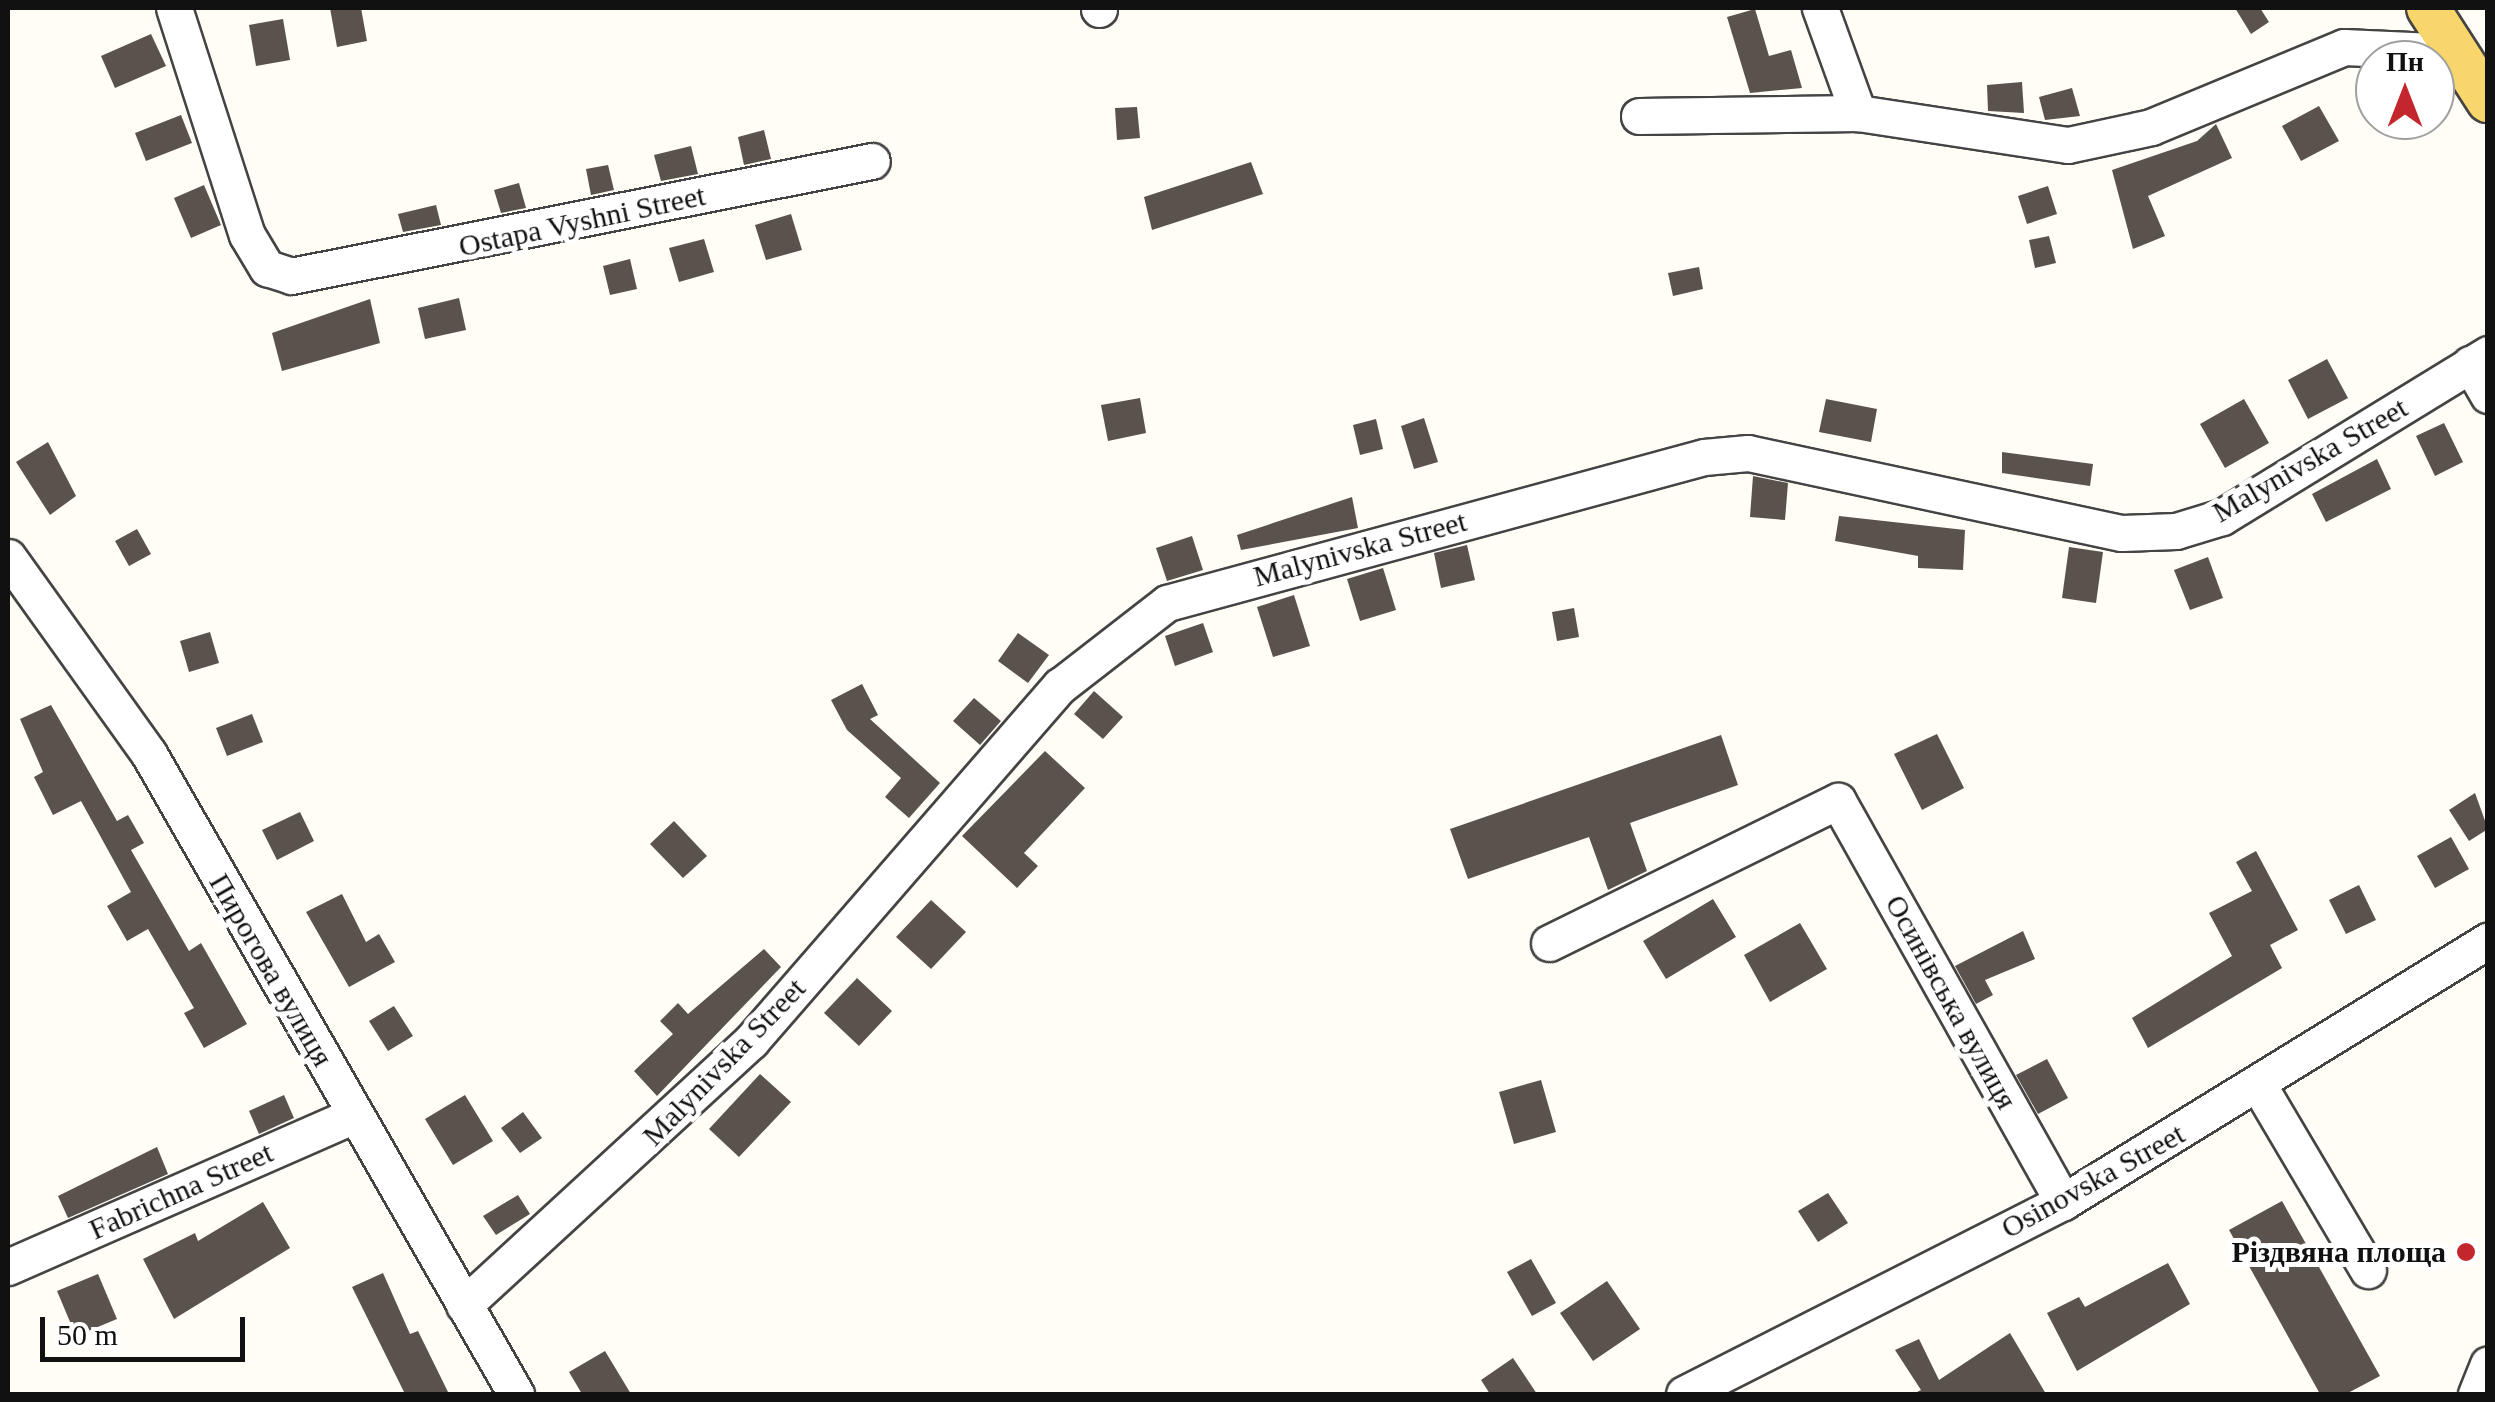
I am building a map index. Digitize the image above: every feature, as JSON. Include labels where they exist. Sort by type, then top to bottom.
[{"type":"main road","points":[[2428,8],[2488,101]]},
{"type":"street","name":"Ostapa Vyshni Street","points":[[174,8],[246,235],[267,268],[291,276],[872,160]]},
{"type":"street","points":[[1820,8],[1858,112]]},
{"type":"street","points":[[1639,116],[1858,112],[2068,145],[2152,126],[2344,47],[2456,52]]},
{"type":"street","points":[[2479,359],[2488,396]]},
{"type":"street","name":"Malynivska Street","points":[[464,1305],[751,1041],[1060,686],[1167,604],[1704,458],[1748,454],[2122,533],[2176,532],[2222,517],[2479,359]]},
{"type":"street","name":"Пирогова вулиця","points":[[8,557],[148,754],[516,1394]]},
{"type":"street","name":"Осинівська вулиця","points":[[1549,942],[1838,801],[2064,1202]]},
{"type":"street","name":"Osinovska Street","points":[[1684,1394],[2064,1202],[2483,957]]},
{"type":"street","points":[[2259,1086],[2368,1270]]},
{"type":"street","name":"Fabrichna Street","points":[[8,1267],[355,1115]]},
{"type":"street","points":[[2476,1394],[2488,1364]]},
{"type":"building","points":[[330,8],[361,8],[367,41],[337,47]]},
{"type":"building","points":[[2235,8],[2260,8],[2269,22],[2251,34]]},
{"type":"building","points":[[1755,9],[1769,56],[1791,50],[1802,88],[1750,93],[1727,17]]},
{"type":"building","points":[[283,19],[290,60],[256,66],[249,25]]},
{"type":"building","points":[[151,34],[166,66],[115,88],[101,56]]},
{"type":"building","points":[[2022,82],[2024,113],[1988,111],[1987,85]]},
{"type":"building","points":[[2072,88],[2080,116],[2045,120],[2039,97]]},
{"type":"building","points":[[2319,106],[2339,141],[2301,161],[2282,126]]},
{"type":"building","points":[[1137,107],[1140,138],[1117,140],[1115,108]]},
{"type":"building","points":[[181,115],[192,143],[146,161],[135,133]]},
{"type":"building","points":[[2216,124],[2232,158],[2148,196],[2165,236],[2133,249],[2112,170],[2197,141]]},
{"type":"building","points":[[764,130],[771,159],[744,165],[738,137]]},
{"type":"building","points":[[691,146],[698,174],[661,181],[654,155]]},
{"type":"building","points":[[1251,162],[1263,194],[1152,230],[1144,197]]},
{"type":"building","points":[[608,165],[614,190],[591,195],[586,169]]},
{"type":"building","points":[[519,183],[526,208],[501,213],[494,190]]},
{"type":"building","points":[[204,185],[221,225],[191,238],[174,198]]},
{"type":"building","points":[[2048,186],[2057,214],[2027,224],[2018,196]]},
{"type":"building","points":[[436,205],[441,225],[403,232],[398,214]]},
{"type":"building","points":[[791,214],[802,250],[766,260],[755,225]]},
{"type":"building","points":[[2049,236],[2056,263],[2035,268],[2029,240]]},
{"type":"building","points":[[704,239],[714,272],[679,282],[669,248]]},
{"type":"building","points":[[630,259],[637,289],[610,295],[603,266]]},
{"type":"building","points":[[1699,267],[1703,289],[1673,296],[1668,273]]},
{"type":"building","points":[[459,298],[466,330],[425,339],[418,308]]},
{"type":"building","points":[[370,299],[380,343],[282,371],[272,333]]},
{"type":"building","points":[[2327,359],[2348,398],[2308,419],[2288,380]]},
{"type":"building","points":[[1140,398],[1146,433],[1108,441],[1101,405]]},
{"type":"building","points":[[1826,399],[1877,409],[1871,442],[1819,432]]},
{"type":"building","points":[[2244,399],[2269,443],[2225,468],[2200,424]]},
{"type":"building","points":[[1424,418],[1438,462],[1414,469],[1401,426]]},
{"type":"building","points":[[1376,419],[1383,449],[1360,455],[1353,425]]},
{"type":"building","points":[[2444,423],[2463,462],[2435,476],[2416,436]]},
{"type":"building","points":[[48,442],[76,496],[50,515],[16,462]]},
{"type":"building","points":[[2002,452],[2093,464],[2090,486],[2002,473]]},
{"type":"building","points":[[2377,459],[2391,489],[2326,522],[2312,494]]},
{"type":"building","points":[[1753,476],[1788,483],[1785,520],[1750,517]]},
{"type":"building","points":[[1352,497],[1358,528],[1241,550],[1237,535]]},
{"type":"building","points":[[1839,516],[1965,530],[1963,570],[1918,568],[1918,556],[1835,541]]},
{"type":"building","points":[[137,529],[151,554],[129,566],[115,541]]},
{"type":"building","points":[[1192,536],[1203,570],[1167,581],[1156,548]]},
{"type":"building","points":[[1467,545],[1475,580],[1441,588],[1434,553]]},
{"type":"building","points":[[2069,547],[2103,552],[2096,603],[2062,598]]},
{"type":"building","points":[[2208,557],[2223,598],[2190,610],[2174,570]]},
{"type":"building","points":[[1383,568],[1396,610],[1360,621],[1347,579]]},
{"type":"building","points":[[1294,595],[1310,646],[1273,657],[1257,607]]},
{"type":"building","points":[[1574,608],[1579,637],[1557,641],[1552,612]]},
{"type":"building","points":[[1203,623],[1213,652],[1175,666],[1165,636]]},
{"type":"building","points":[[210,632],[219,663],[189,672],[180,641]]},
{"type":"building","points":[[1018,633],[1049,655],[1028,683],[998,661]]},
{"type":"building","points":[[862,684],[878,715],[870,719],[940,783],[909,818],[885,797],[901,778],[847,730],[831,700]]},
{"type":"building","points":[[1094,691],[1123,717],[1103,739],[1074,714]]},
{"type":"building","points":[[974,698],[1001,721],[980,745],[953,721]]},
{"type":"building","points":[[51,705],[117,821],[128,815],[144,843],[131,850],[189,951],[201,943],[247,1024],[204,1048],[184,1013],[194,1008],[148,929],[127,941],[107,906],[131,892],[81,801],[53,815],[34,777],[43,772],[20,719]]},
{"type":"building","points":[[252,714],[263,742],[227,756],[216,728]]},
{"type":"building","points":[[1937,734],[1964,788],[1922,810],[1894,754]]},
{"type":"building","points":[[1721,735],[1738,785],[1630,823],[1647,871],[1608,890],[1589,837],[1468,879],[1450,829]]},
{"type":"building","points":[[1045,751],[1085,788],[1024,853],[1038,866],[1017,888],[962,836]]},
{"type":"building","points":[[2475,793],[2488,829],[2469,841],[2449,810]]},
{"type":"building","points":[[300,812],[314,841],[277,860],[262,830]]},
{"type":"building","points":[[674,821],[707,856],[683,878],[650,844]]},
{"type":"building","points":[[2451,837],[2469,869],[2435,888],[2417,856]]},
{"type":"building","points":[[2256,851],[2298,930],[2270,945],[2282,968],[2148,1048],[2132,1018],[2232,956],[2209,913],[2252,891],[2236,862]]},
{"type":"building","points":[[2359,885],[2376,920],[2346,934],[2329,900]]},
{"type":"building","points":[[342,894],[366,942],[379,934],[395,962],[349,987],[306,912]]},
{"type":"building","points":[[1713,899],[1736,937],[1666,979],[1643,941]]},
{"type":"building","points":[[931,900],[966,932],[931,969],[896,937]]},
{"type":"building","points":[[1800,923],[1827,969],[1770,1002],[1744,955]]},
{"type":"building","points":[[2023,931],[2035,959],[1985,980],[1993,995],[1976,1004],[1955,966]]},
{"type":"building","points":[[764,949],[781,967],[657,1096],[634,1071],[673,1034],[660,1021],[678,1003],[688,1014]]},
{"type":"building","points":[[857,978],[892,1011],[859,1046],[824,1013]]},
{"type":"building","points":[[394,1006],[413,1036],[388,1051],[369,1021]]},
{"type":"building","points":[[2047,1059],[2068,1098],[2038,1114],[2016,1075]]},
{"type":"building","points":[[760,1074],[791,1102],[739,1157],[709,1129]]},
{"type":"building","points":[[1541,1080],[1556,1132],[1514,1144],[1499,1092]]},
{"type":"building","points":[[284,1095],[294,1118],[259,1134],[249,1111]]},
{"type":"building","points":[[465,1095],[493,1141],[453,1165],[425,1119]]},
{"type":"building","points":[[523,1112],[542,1138],[520,1153],[501,1128]]},
{"type":"building","points":[[157,1147],[168,1174],[68,1218],[58,1196]]},
{"type":"building","points":[[1828,1193],[1848,1223],[1818,1242],[1798,1211]]},
{"type":"building","points":[[518,1195],[530,1214],[496,1235],[483,1216]]},
{"type":"building","points":[[2282,1201],[2380,1376],[2346,1394],[2320,1394],[2229,1230]]},
{"type":"building","points":[[263,1202],[290,1248],[174,1319],[143,1259],[195,1233],[198,1241]]},
{"type":"building","points":[[1531,1259],[1556,1303],[1532,1316],[1507,1272]]},
{"type":"building","points":[[2168,1263],[2190,1304],[2077,1371],[2047,1313],[2079,1297],[2085,1307]]},
{"type":"building","points":[[383,1273],[410,1334],[418,1331],[449,1394],[405,1394],[352,1287]]},
{"type":"building","points":[[98,1274],[117,1319],[76,1336],[57,1291]]},
{"type":"building","points":[[1607,1281],[1640,1329],[1593,1361],[1560,1313]]},
{"type":"building","points":[[2010,1333],[2046,1394],[1913,1394],[1921,1390],[1895,1350],[1919,1339],[1939,1380]]},
{"type":"building","points":[[605,1351],[631,1394],[582,1394],[569,1372]]},
{"type":"building","points":[[1513,1358],[1537,1394],[1490,1394],[1481,1380]]},
{"type":"place","name":"Різдвяна площа","points":[[2466,1252]]}]
